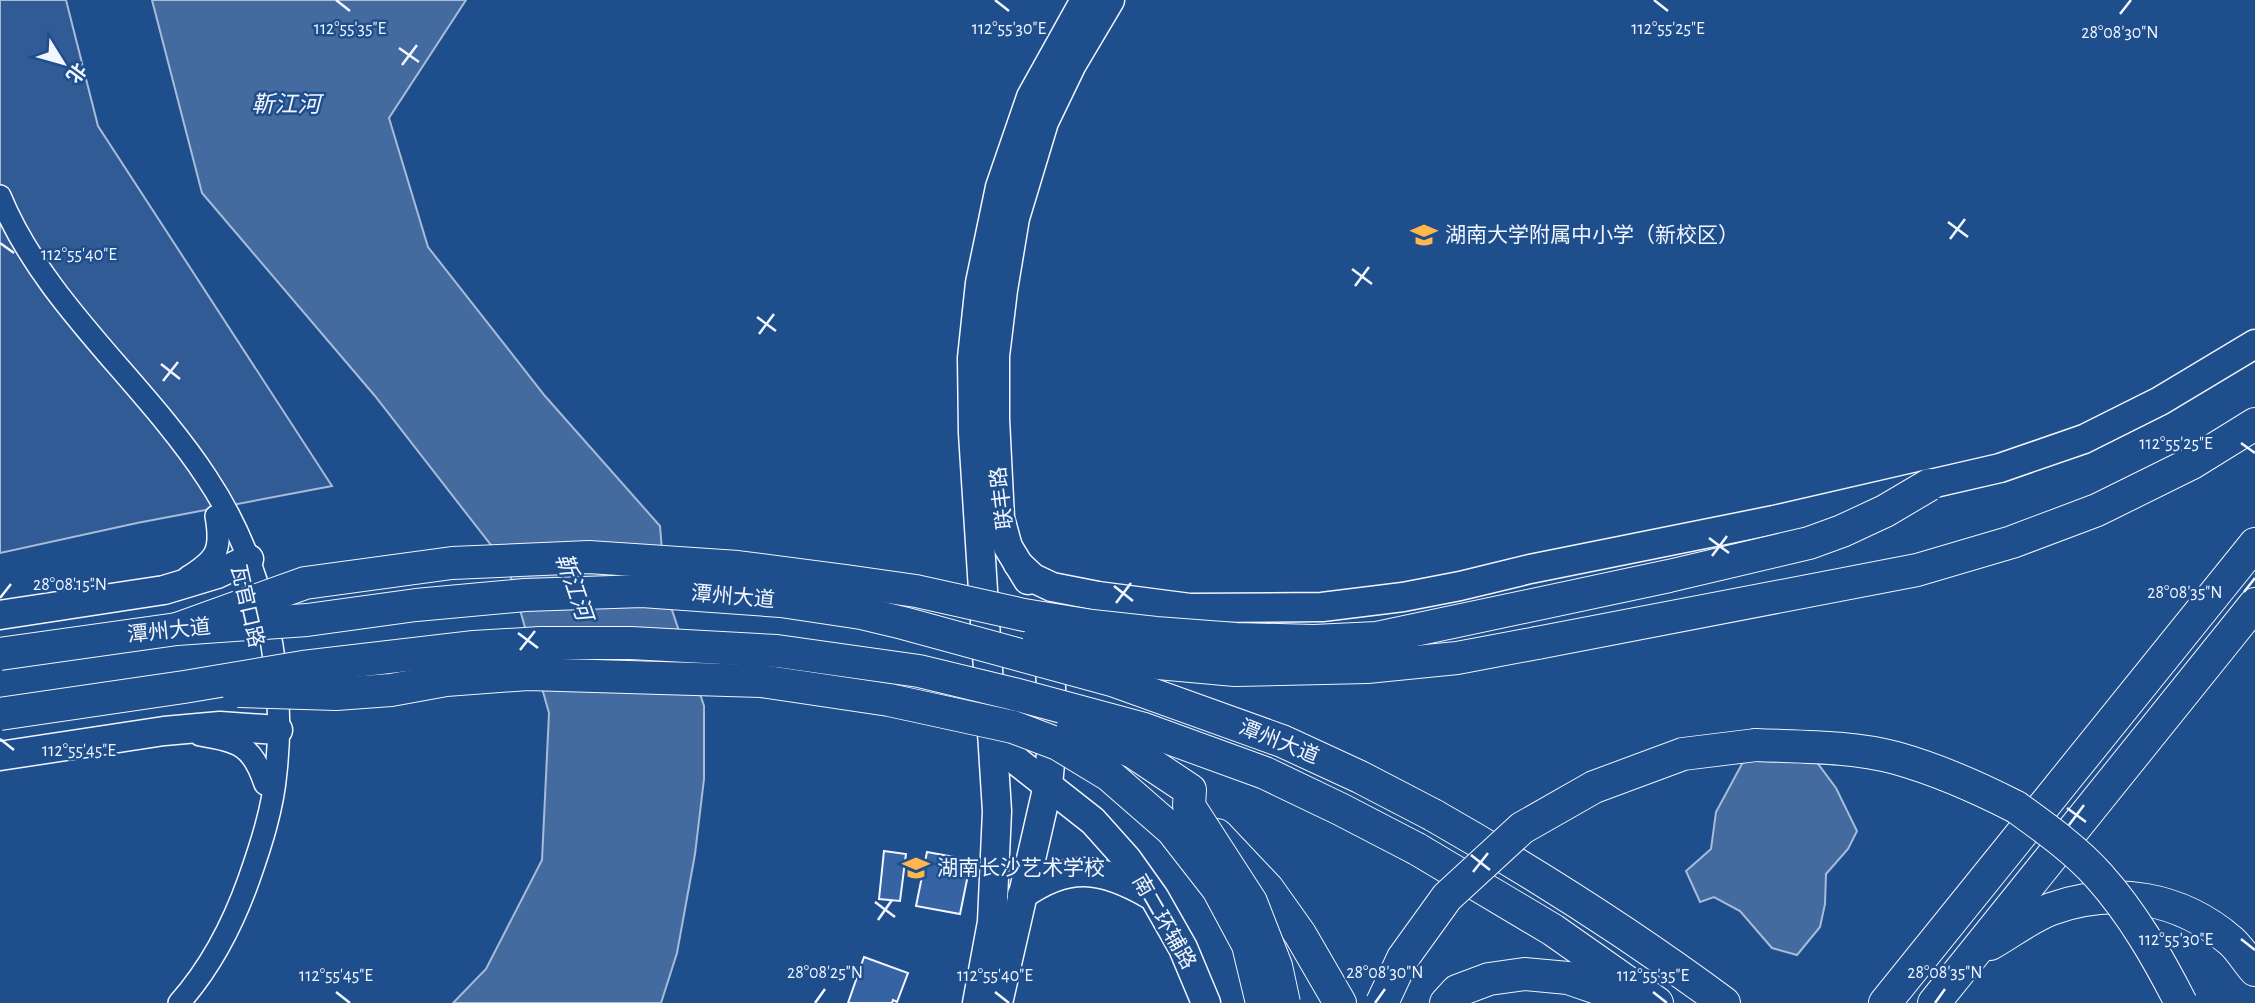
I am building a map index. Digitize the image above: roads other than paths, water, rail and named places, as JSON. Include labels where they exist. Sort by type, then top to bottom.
[{"type":"highway","points":[[775,572],[936,615],[1091,651],[1158,663],[1235,670],[1367,667],[1457,658],[1917,570],[2012,542],[2097,510],[2192,463],[2255,424]]},
{"type":"highway","points":[[177,629],[305,583],[452,564],[589,557],[775,572],[916,591],[1024,615],[1105,628],[1236,639],[1314,641],[1377,638],[1809,543],[1885,511],[1929,485]]},
{"type":"highway","points":[[1885,1003],[2255,544]]},
{"type":"highway","name":"潭州大道","points":[[0,654],[177,629],[307,620],[416,605],[595,591],[740,597],[861,613],[1112,680],[1282,741],[1360,776],[1505,856],[1661,957],[1724,1003]]},
{"type":"highway","points":[[1934,1003],[2255,604]]},
{"type":"highway","name":"潭州大道","points":[[184,687],[363,659],[540,643],[742,648],[919,671],[1144,729],[1265,773],[1417,849],[1553,930],[1657,1003]]},
{"type":"highway","points":[[0,714],[184,687],[288,694],[336,694],[391,690],[446,680],[527,674],[842,681],[920,690],[1048,719],[1092,734],[1133,752],[1190,790],[1189,806],[1251,902],[1276,966],[1284,1003]]},
{"type":"highway","points":[[761,681],[889,700],[1013,727],[1058,744],[1109,775],[1172,830],[1218,889],[1248,945],[1262,1003]]},
{"type":"highway","points":[[1382,1003],[1403,958],[1447,897],[1522,828],[1594,787],[1683,754],[1756,745],[1834,748],[1894,758],[1964,780],[2017,807],[2049,831],[2098,875],[2138,926],[2181,1003]]},
{"type":"highway","points":[[1189,806],[1268,889],[1300,934],[1340,1003]]},
{"type":"highway","points":[[1974,954],[2048,910],[2090,898],[2143,898],[2200,918],[2233,943],[2255,970]]},
{"type":"highway","points":[[1446,1003],[1457,991],[1489,979],[1524,974],[1568,978],[1640,1003]]},
{"type":"main road","name":"联丰路","points":[[977,1003],[992,922],[997,811],[973,433],[972,358],[980,283],[1000,187],[1031,97],[1085,0]]},
{"type":"main road","name":"联丰路","points":[[998,1003],[1048,785],[1053,732],[1052,681],[1044,609],[1009,547],[1000,518],[995,356],[1016,218],[1044,122],[1072,64],[1110,0]]},
{"type":"main road","points":[[1018,564],[1033,578],[1052,587],[1190,608],[1322,607],[1403,597],[1774,520],[2000,468],[2084,439],[2160,401],[2255,344]]},
{"type":"main road","name":"潭州大道","points":[[0,615],[164,590],[217,574],[244,561]]},
{"type":"main road","points":[[1093,821],[1076,801],[1066,781],[1066,635],[1071,621],[1083,607],[1094,600],[1111,598]]},
{"type":"main road","points":[[0,756],[164,731],[220,726],[272,730]]},
{"type":"main road","name":"南二环辅路","points":[[992,733],[1018,762],[1093,821],[1127,859],[1154,897],[1183,948],[1206,1003]]},
{"type":"main road","points":[[1022,895],[1041,881],[1058,874],[1100,872],[1126,881],[1154,897]]},
{"type":"street","points":[[0,196],[23,242],[46,276],[181,442],[207,478],[232,520],[244,561]]},
{"type":"street","name":"瓦官口路","points":[[0,217],[17,250],[50,298],[194,476],[244,561],[272,730],[265,784],[254,831],[217,933],[195,966],[164,1003]]},
{"type":"street","points":[[164,590],[205,567],[215,556],[219,544],[216,516]]},
{"type":"street","points":[[178,1003],[208,964],[229,929],[258,852],[276,773],[272,730]]},
{"type":"street","points":[[164,731],[226,740],[248,750],[257,762],[265,784]]},
{"type":"water","name":"靳江河","points":[[152,0],[466,0],[389,118],[428,247],[545,396],[660,526],[665,589],[704,706],[704,779],[695,854],[677,953],[661,1003],[453,1003],[486,969],[542,860],[549,713],[508,567],[375,396],[202,193]]},
{"type":"water","points":[[1810,753],[1836,788],[1857,831],[1848,849],[1826,874],[1825,904],[1820,927],[1797,955],[1772,948],[1740,911],[1714,897],[1700,902],[1686,871],[1711,849],[1716,812],[1743,762]]},
{"type":"place","name":"湖南大学附属中小学（新校区）","points":[[1424,235]]},
{"type":"place","name":"湖南长沙艺术学校","points":[[916,868]]}]
